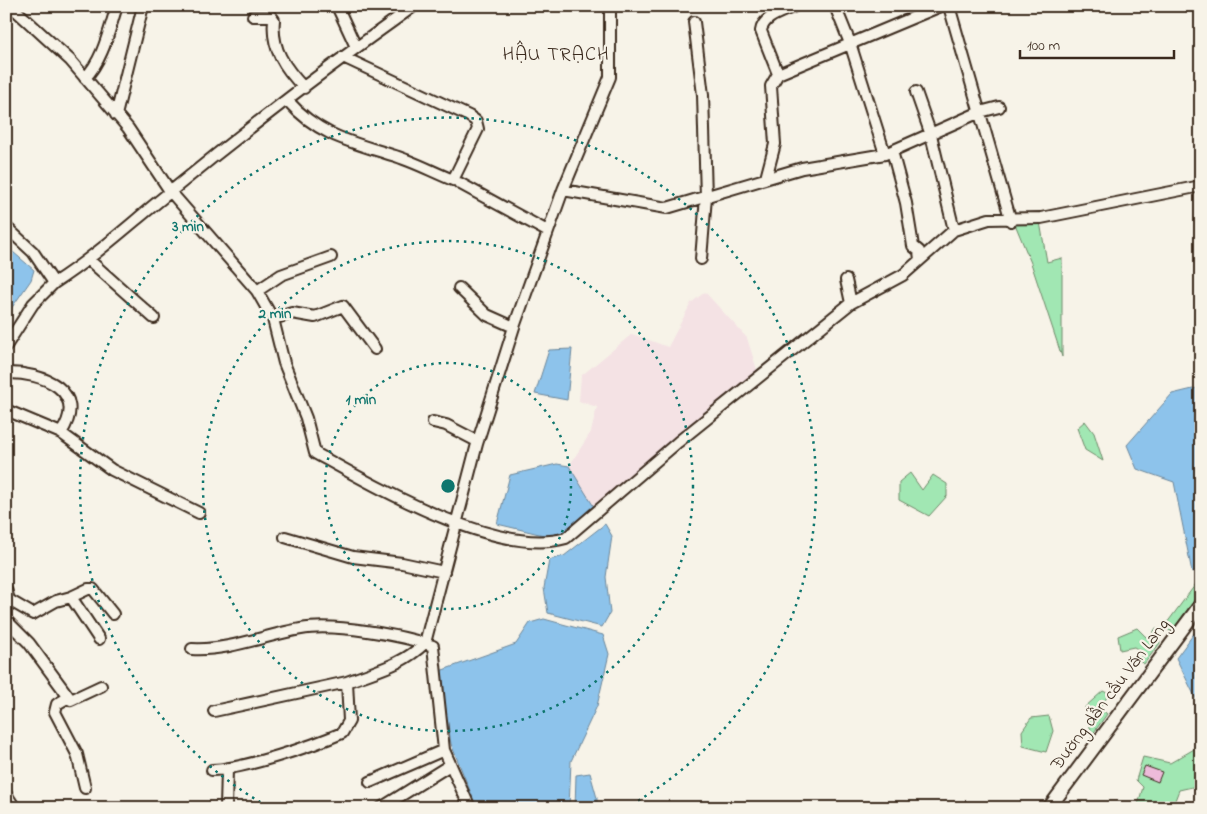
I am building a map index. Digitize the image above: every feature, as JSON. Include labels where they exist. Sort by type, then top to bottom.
[{"type":"main road","name":"Đường dẫn cầu Văn Lang","points":[[1049,808],[1201,604]]},
{"type":"street","points":[[11,6],[70,60],[128,128],[170,191],[257,291],[273,319],[284,363],[306,418],[315,454],[367,482],[457,522],[511,539],[550,543],[566,538],[678,442],[851,303],[903,275],[954,230],[989,219],[1041,218],[1201,186]]},
{"type":"street","points":[[85,78],[106,42],[117,6]]},
{"type":"street","points":[[116,115],[143,6]]},
{"type":"street","points":[[337,6],[356,47]]},
{"type":"street","points":[[6,346],[33,304],[54,283],[88,260],[170,191],[343,57],[414,6]]},
{"type":"street","points":[[214,711],[347,682],[396,665],[413,655],[425,643],[477,441],[514,327],[547,231],[610,77],[610,6]]},
{"type":"street","points":[[778,74],[761,31],[762,25],[768,19],[796,6]]},
{"type":"street","points":[[835,6],[850,43],[908,211],[913,246],[919,251],[920,260]]},
{"type":"street","points":[[766,178],[775,144],[771,86],[778,74],[941,6]]},
{"type":"street","points":[[949,6],[1012,220]]},
{"type":"street","points":[[253,16],[271,16],[274,20],[274,38],[282,61],[304,88]]},
{"type":"street","points":[[694,22],[703,95],[706,197],[700,259]]},
{"type":"street","points":[[288,100],[317,127],[357,145],[393,155],[453,180],[478,129],[476,121],[343,57]]},
{"type":"street","points":[[916,92],[931,135],[954,230]]},
{"type":"street","points":[[563,190],[660,208],[706,197],[824,162],[888,153],[980,112],[999,107]]},
{"type":"street","points":[[459,183],[547,231]]},
{"type":"street","points":[[6,227],[33,252],[54,283]]},
{"type":"street","points":[[257,291],[281,275],[331,257]]},
{"type":"street","points":[[88,260],[154,318]]},
{"type":"street","points":[[846,280],[851,303]]},
{"type":"street","points":[[459,288],[487,315],[514,327]]},
{"type":"street","points":[[273,319],[292,313],[315,317],[343,306],[375,349]]},
{"type":"street","points":[[6,373],[18,373],[49,381],[65,393],[71,410],[61,433]]},
{"type":"street","points":[[6,410],[61,433],[112,470],[199,513]]},
{"type":"street","points":[[433,422],[446,425],[477,441]]},
{"type":"street","points":[[284,537],[354,557],[402,563],[444,572]]},
{"type":"street","points":[[6,589],[7,602],[32,614],[56,601],[71,597],[88,589],[93,589],[113,614]]},
{"type":"street","points":[[71,597],[99,639]]},
{"type":"street","points":[[6,620],[29,643],[71,700],[101,686]]},
{"type":"street","points":[[192,649],[218,647],[313,627],[372,632],[433,646],[444,750],[470,808]]},
{"type":"street","points":[[212,770],[227,769],[336,735],[345,730],[349,721],[347,682]]},
{"type":"street","points":[[69,697],[57,704],[55,712],[77,754],[85,788]]},
{"type":"street","points":[[370,782],[444,750]]},
{"type":"street","points":[[381,808],[450,765]]},
{"type":"street","points":[[226,808],[227,769]]},
{"type":"street","points":[[6,794],[15,808]]},
{"type":"shaded area","points":[[705,292],[747,338],[757,370],[596,510],[569,466],[591,432],[597,407],[579,401],[581,376],[632,334],[668,347],[691,303]]},
{"type":"green space","points":[[1040,222],[1047,262],[1062,258],[1062,357],[1031,263],[1015,224]]},
{"type":"green space","points":[[1085,421],[1094,433],[1103,461],[1085,450],[1077,428]]},
{"type":"green space","points":[[910,473],[922,490],[933,475],[947,484],[947,496],[929,516],[899,500],[899,482]]},
{"type":"green space","points":[[1201,577],[1201,591],[1171,632],[1164,627]]},
{"type":"green space","points":[[1137,628],[1146,637],[1151,636],[1156,628],[1160,643],[1144,664],[1139,661],[1144,653],[1134,647],[1120,650],[1118,636]]},
{"type":"green space","points":[[1103,691],[1109,694],[1100,708],[1107,714],[1092,735],[1085,707]]},
{"type":"green space","points":[[1049,716],[1053,731],[1046,752],[1023,746],[1022,731],[1031,718]]},
{"type":"green space","points":[[1196,748],[1201,762],[1201,785],[1179,790],[1172,808],[1137,808],[1143,787],[1136,780],[1143,757],[1170,763]]},
{"type":"water","points":[[6,246],[34,270],[31,280],[6,316]]},
{"type":"water","points":[[572,349],[567,400],[535,394],[549,350]]},
{"type":"water","points":[[1201,387],[1201,569],[1192,572],[1174,482],[1137,469],[1127,445],[1172,394]]},
{"type":"water","points":[[557,464],[569,466],[596,510],[569,534],[552,537],[497,524],[510,475]]},
{"type":"water","points":[[605,524],[612,536],[606,577],[610,613],[602,627],[548,613],[544,588],[549,560],[564,556]]},
{"type":"water","points":[[544,619],[603,635],[609,654],[597,706],[571,761],[569,808],[477,808],[451,744],[440,671],[516,644],[530,623]]},
{"type":"water","points":[[1201,624],[1201,706],[1200,707],[1176,658]]},
{"type":"water","points":[[590,773],[597,798],[597,808],[575,808],[576,775]]},
{"type":"building","points":[[1145,766],[1162,772],[1158,782],[1141,775]]},
{"type":"district","name":"HẬU TRẠCH","points":[[556,55]]}]
